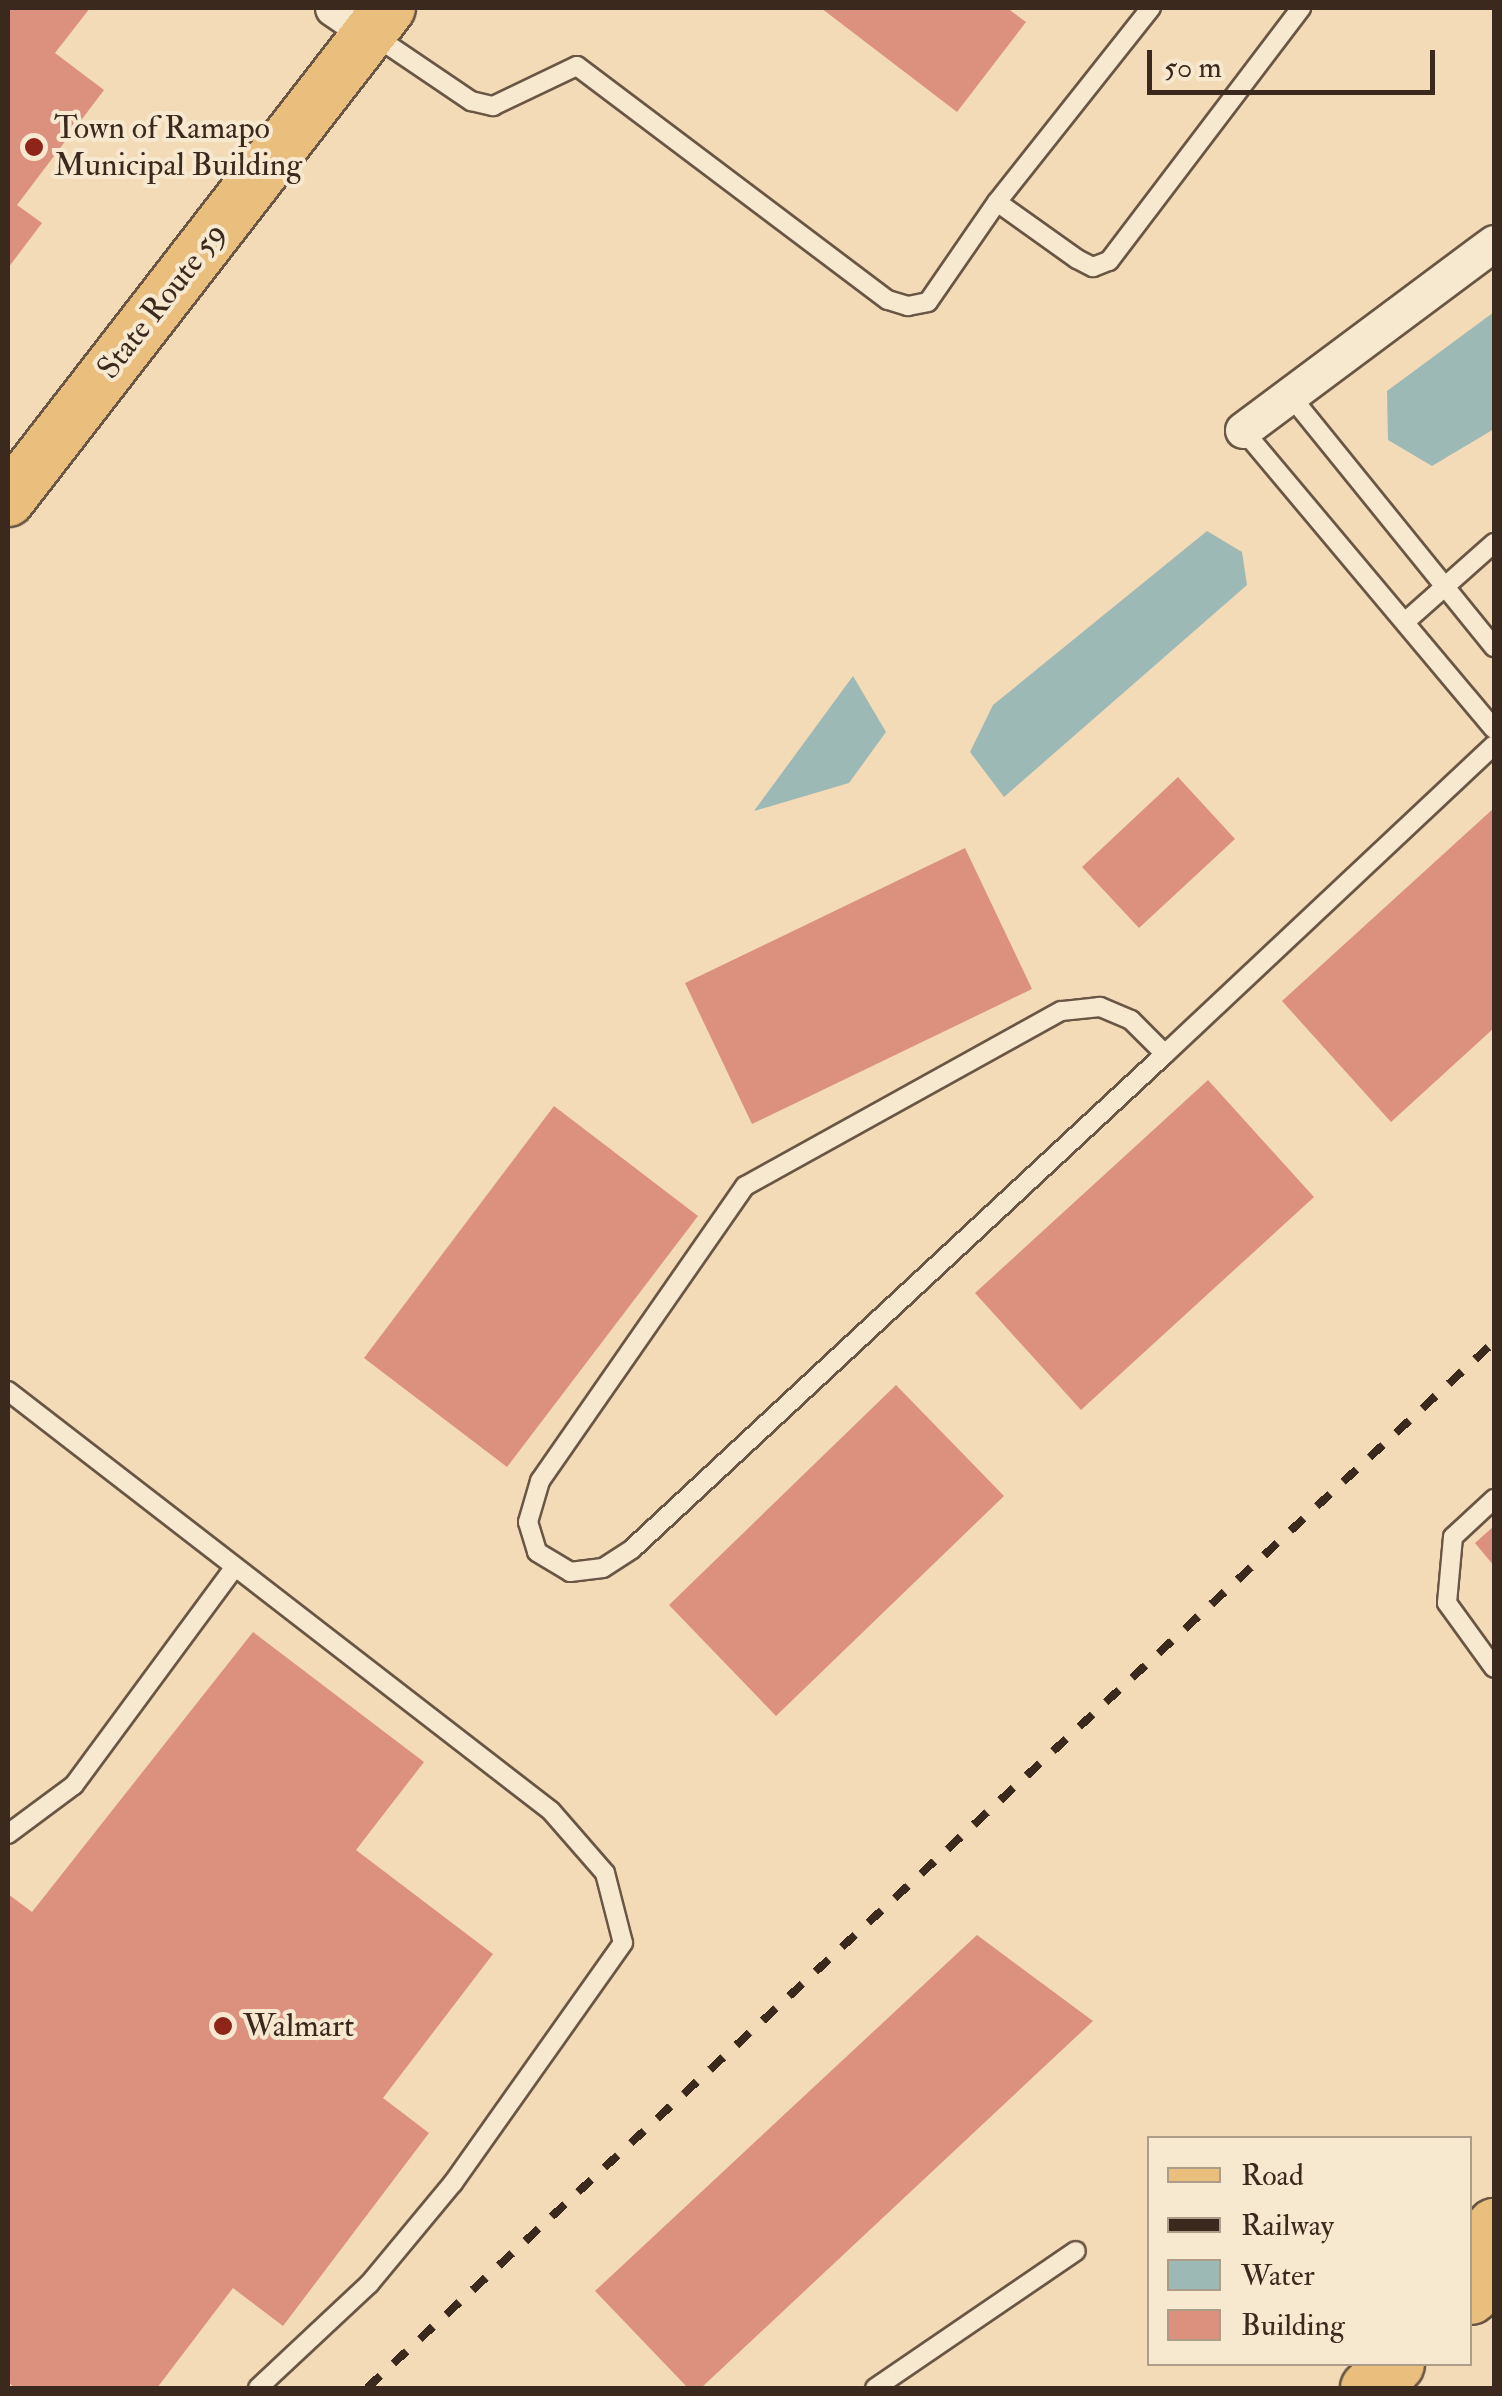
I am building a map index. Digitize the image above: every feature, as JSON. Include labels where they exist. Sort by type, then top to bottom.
[{"type":"highway","points":[[1472,2248],[1494,2226]]},
{"type":"highway","points":[[1472,2294],[1494,2274]]},
{"type":"highway","points":[[1332,2388],[1354,2366]]},
{"type":"highway","points":[[1368,2388],[1394,2366]]},
{"type":"main road","name":"State Route 59","points":[[8,500],[364,16]]},
{"type":"street","points":[[1243,430],[1494,243]]},
{"type":"lane","points":[[364,16],[471,101],[493,106],[577,66],[888,300],[908,306],[928,302],[998,202],[1152,8]]},
{"type":"lane","points":[[998,202],[1077,259],[1093,266],[1108,261],[1302,8]]},
{"type":"lane","points":[[1289,394],[1494,647]]},
{"type":"lane","points":[[1243,430],[1494,729]]},
{"type":"lane","points":[[1404,622],[1494,542]]},
{"type":"lane","points":[[1165,1054],[1131,1020],[1100,1007],[1062,1012],[745,1186],[540,1481],[528,1522],[537,1552],[570,1572],[603,1568],[632,1549],[1165,1054],[1494,744]]},
{"type":"lane","points":[[8,1390],[233,1569],[551,1811],[605,1873],[623,1943],[453,2184],[369,2284],[258,2388]]},
{"type":"lane","points":[[1494,1499],[1453,1537],[1447,1603],[1494,1668]]},
{"type":"lane","points":[[8,1834],[74,1784],[233,1569]]},
{"type":"lane","points":[[875,2388],[1076,2251]]},
{"type":"water","points":[[1494,312],[1494,429],[1432,466],[1388,440],[1387,391]]},
{"type":"water","points":[[1207,531],[1242,552],[1247,585],[1004,797],[970,752],[993,705]]},
{"type":"water","points":[[853,676],[886,732],[849,783],[754,811]]},
{"type":"building","name":"Town of Ramapo Municipal Building","points":[[8,8],[90,8],[55,53],[104,90],[17,205],[42,223],[8,268]]},
{"type":"building","points":[[821,8],[1007,8],[1026,22],[957,112]]},
{"type":"building","points":[[1178,777],[1235,839],[1139,928],[1082,867]]},
{"type":"building","points":[[1494,808],[1494,1028],[1391,1122],[1282,1001]]},
{"type":"building","points":[[965,848],[1032,989],[752,1124],[685,983]]},
{"type":"building","points":[[1208,1080],[1314,1197],[1081,1410],[975,1293]]},
{"type":"building","points":[[554,1106],[698,1216],[507,1467],[364,1358]]},
{"type":"building","points":[[896,1385],[1004,1496],[776,1716],[669,1605]]},
{"type":"building","points":[[1494,1526],[1494,1566],[1475,1543]]},
{"type":"building","name":"Walmart","points":[[253,1632],[424,1762],[356,1850],[493,1954],[383,2098],[429,2133],[283,2326],[233,2288],[157,2388],[15,2388],[8,2382],[8,1894],[32,1912]]},
{"type":"building","points":[[977,1935],[1093,2021],[701,2388],[688,2388],[595,2291]]},
{"type":"railway","points":[[367,2388],[1494,1342]]},
{"type":"place","name":"Town of Ramapo Municipal Building","points":[[34,147]]},
{"type":"place","name":"Walmart","points":[[223,2026]]}]
